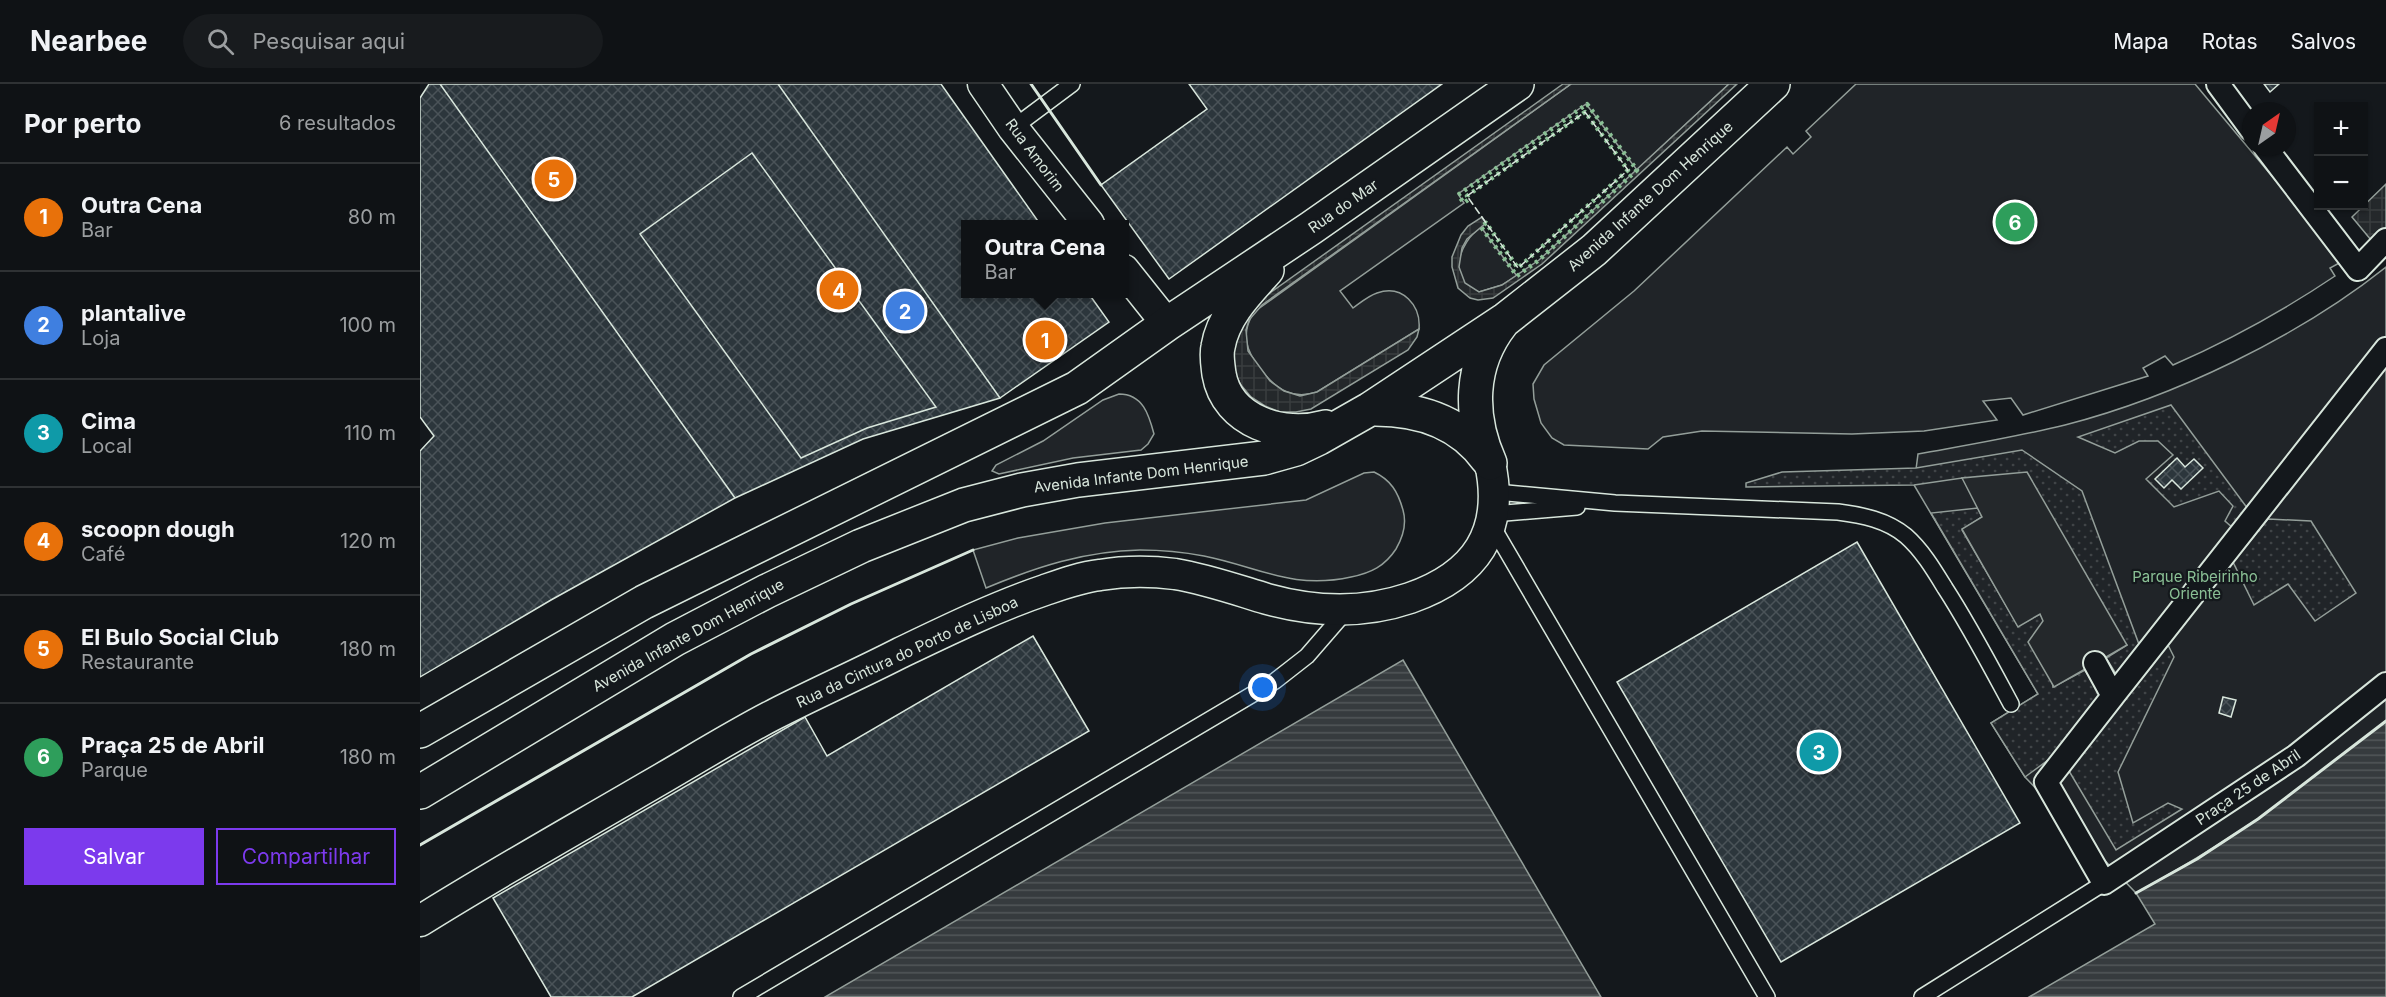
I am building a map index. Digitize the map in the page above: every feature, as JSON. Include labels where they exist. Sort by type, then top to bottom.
[{"type":"main road","name":"Rua do Mar","points":[[1167,324],[1311,228],[1517,84]]},
{"type":"main road","name":"Avenida Infante Dom Henrique","points":[[420,792],[675,639],[861,546],[964,506],[1022,490],[1078,480],[1264,458],[1296,449],[1363,414],[1506,319],[1594,250],[1773,84]]},
{"type":"main road","points":[[1311,228],[1289,247],[1248,291],[1227,320],[1217,348],[1221,388],[1227,399],[1241,413],[1270,427],[1292,432],[1313,430],[1363,414],[1412,411],[1440,420],[1467,438],[1492,498]]},
{"type":"main road","points":[[1492,498],[1477,426],[1475,388],[1488,344],[1506,319]]},
{"type":"main road","points":[[420,731],[644,602],[1077,388],[1167,324]]},
{"type":"street","name":"Rua Amorim","points":[[983,84],[1013,128],[1085,220]]},
{"type":"street","points":[[2218,84],[2242,117]]},
{"type":"street","points":[[2272,156],[2358,269],[2386,240]]},
{"type":"street","points":[[1129,275],[1167,324]]},
{"type":"street","points":[[2104,883],[2046,782],[2386,349]]},
{"type":"street","name":"Rua da Cintura do Porto de Lisboa","points":[[420,921],[484,881],[772,716],[976,617],[1055,586],[1097,575],[1134,572],[1175,574],[1270,600],[1311,608],[1346,611],[1377,607],[1411,598],[1443,582],[1474,558],[1483,544],[1492,498]]},
{"type":"street","points":[[2095,663],[2113,696]]},
{"type":"street","name":"Praça 25 de Abril","points":[[2104,883],[2296,756],[2386,684]]},
{"type":"lane","points":[[1013,128],[1072,84]]},
{"type":"lane","points":[[1492,498],[1815,510],[1863,516],[1886,523],[1906,536],[1923,555],[1955,604],[2011,704]]},
{"type":"lane","points":[[1492,498],[1615,503]]},
{"type":"lane","points":[[1492,498],[1767,997]]},
{"type":"lane","points":[[741,997],[1267,687],[1308,656],[1346,611]]},
{"type":"lane","points":[[1922,997],[2104,883]]},
{"type":"green space","points":[[1571,84],[1729,84],[1637,170],[1586,104],[1458,194],[1464,203],[1340,291],[1353,308],[1377,293],[1386,291],[1402,294],[1417,312],[1419,329],[1317,392],[1300,395],[1286,392],[1267,377],[1252,356],[1247,342],[1247,328],[1254,312]]},
{"type":"green space","points":[[1856,84],[2195,84],[2242,140],[2242,156],[2255,156],[2343,261],[2330,268],[2335,276],[2276,313],[2215,345],[2173,365],[2165,356],[2143,368],[2148,376],[2023,415],[2011,398],[1983,401],[1997,420],[1924,431],[1852,434],[1702,431],[1663,437],[1648,449],[1564,445],[1552,438],[1541,423],[1534,399],[1533,384],[1544,365],[1634,291],[1787,147],[1793,154],[1811,137],[1806,131]]},
{"type":"green space","points":[[1481,227],[1517,276],[1502,285],[1479,292],[1468,287],[1462,280],[1459,261],[1467,242]]},
{"type":"green space","name":"Parque Ribeirinho Oriente","points":[[2386,267],[2386,721],[2357,746],[2266,814],[2202,855],[2136,893],[2025,777],[1991,723],[2038,694],[1914,485],[1918,454],[2065,425],[2149,398],[2233,362],[2275,340],[2351,293]]},
{"type":"green space","points":[[1119,394],[1127,395],[1139,402],[1150,420],[1154,434],[1141,450],[1073,458],[999,474],[992,471],[996,465],[1043,441],[1103,400]]},
{"type":"green space","points":[[2171,405],[2248,509],[2234,529],[2225,521],[2233,506],[2219,491],[2174,507],[2146,479],[2173,455],[2158,441],[2139,441],[2115,453],[2078,437]]},
{"type":"green space","points":[[2022,450],[2082,491],[2140,647],[2118,677],[2106,658],[2127,645],[1962,478],[1914,485],[1746,487],[1746,483],[1782,472],[1916,468]]},
{"type":"green space","points":[[1374,472],[1385,479],[1396,492],[1404,515],[1404,530],[1396,549],[1387,560],[1371,571],[1351,577],[1311,581],[1293,579],[1204,556],[1140,550],[1080,557],[1023,573],[986,588],[973,550],[1018,538],[1105,523],[1306,500],[1364,473]]},
{"type":"green space","points":[[1978,508],[1982,517],[1962,530],[2018,626],[2040,614],[2044,621],[2053,687],[2085,670],[2102,698],[2055,755],[2025,777],[1991,723],[2038,694],[1931,513]]},
{"type":"green space","points":[[2268,519],[2311,521],[2356,593],[2315,621],[2288,584],[2254,605],[2233,562]]},
{"type":"green space","points":[[2168,645],[2174,657],[2118,772],[2133,823],[2168,803],[2182,809],[2116,850],[2069,771]]},
{"type":"shaded area","points":[[1563,84],[1571,84],[1262,305],[1249,320],[1246,330],[1248,351],[1270,381],[1284,391],[1300,396],[1317,392],[1419,329],[1417,337],[1408,350],[1311,409],[1280,412],[1251,397],[1234,372],[1231,343],[1253,305]]},
{"type":"shaded area","points":[[1729,84],[1737,84],[1542,264],[1493,298],[1478,300],[1470,298],[1458,288],[1452,267],[1452,257],[1461,235],[1468,226],[1482,217],[1486,223],[1467,239],[1462,248],[1459,267],[1465,283],[1479,292],[1502,285],[1539,260]]},
{"type":"shaded area","points":[[2386,184],[2386,258],[2352,217],[2359,210],[2368,210],[2368,201]]},
{"type":"shaded area","points":[[2027,472],[2127,645],[2054,687],[2028,642],[2043,621],[2040,614],[2018,627],[1962,529],[1982,517],[1962,478]]},
{"type":"shaded area","points":[[1403,660],[1601,997],[825,997]]},
{"type":"shaded area","points":[[2386,721],[2386,997],[2029,997],[2155,924],[2136,893],[2197,859],[2258,819]]},
{"type":"building","points":[[429,84],[440,84],[735,498],[551,600],[420,677],[420,451],[434,436],[420,417],[420,98]]},
{"type":"building","points":[[440,84],[778,84],[1000,398],[863,439],[735,498]],"holes":[[[752,153],[936,407],[867,428],[801,458],[640,234]]]},
{"type":"building","points":[[778,84],[941,84],[1037,220],[961,220],[961,298],[1092,298],[1109,322],[1000,398]]},
{"type":"building","points":[[1189,84],[1442,84],[1169,279],[1129,224],[1129,220],[1126,220],[1101,185],[1207,109]]},
{"type":"building","points":[[2264,84],[2279,84],[2270,92]]},
{"type":"building","points":[[752,153],[936,407],[867,428],[801,458],[640,234]]},
{"type":"building","points":[[2177,458],[2185,467],[2194,459],[2203,468],[2181,489],[2172,480],[2164,488],[2155,479]]},
{"type":"building","points":[[1857,542],[2020,823],[1781,962],[1617,682]]},
{"type":"building","points":[[1033,636],[1089,731],[632,997],[551,997],[493,898],[805,717],[827,756]]},
{"type":"building","points":[[2223,697],[2236,700],[2231,717],[2219,713]]},
{"type":"hedge","points":[[1587,104],[1637,170],[1539,260],[1517,276],[1481,227],[1486,223],[1518,268],[1628,170],[1585,112],[1467,196],[1469,199],[1464,203],[1458,195],[1587,104]]},
{"type":"fence","points":[[1585,112],[1628,170],[1518,268],[1467,196],[1585,112]]},
{"type":"wall","points":[[1031,84],[1101,185]]},
{"type":"wall","points":[[420,845],[751,654],[851,604],[973,550]]},
{"type":"wall","points":[[2136,893],[2197,859],[2258,819],[2386,721]]},
{"type":"place","name":"El Bulo Social Club","points":[[554,179]]},
{"type":"place","name":"Praça 25 de Abril","points":[[2015,222]]},
{"type":"place","name":"scoopn dough","points":[[839,290]]},
{"type":"place","name":"plantalive","points":[[905,311]]},
{"type":"place","name":"Outra Cena","points":[[1045,340]]},
{"type":"place","name":"Cima","points":[[1819,752]]}]
